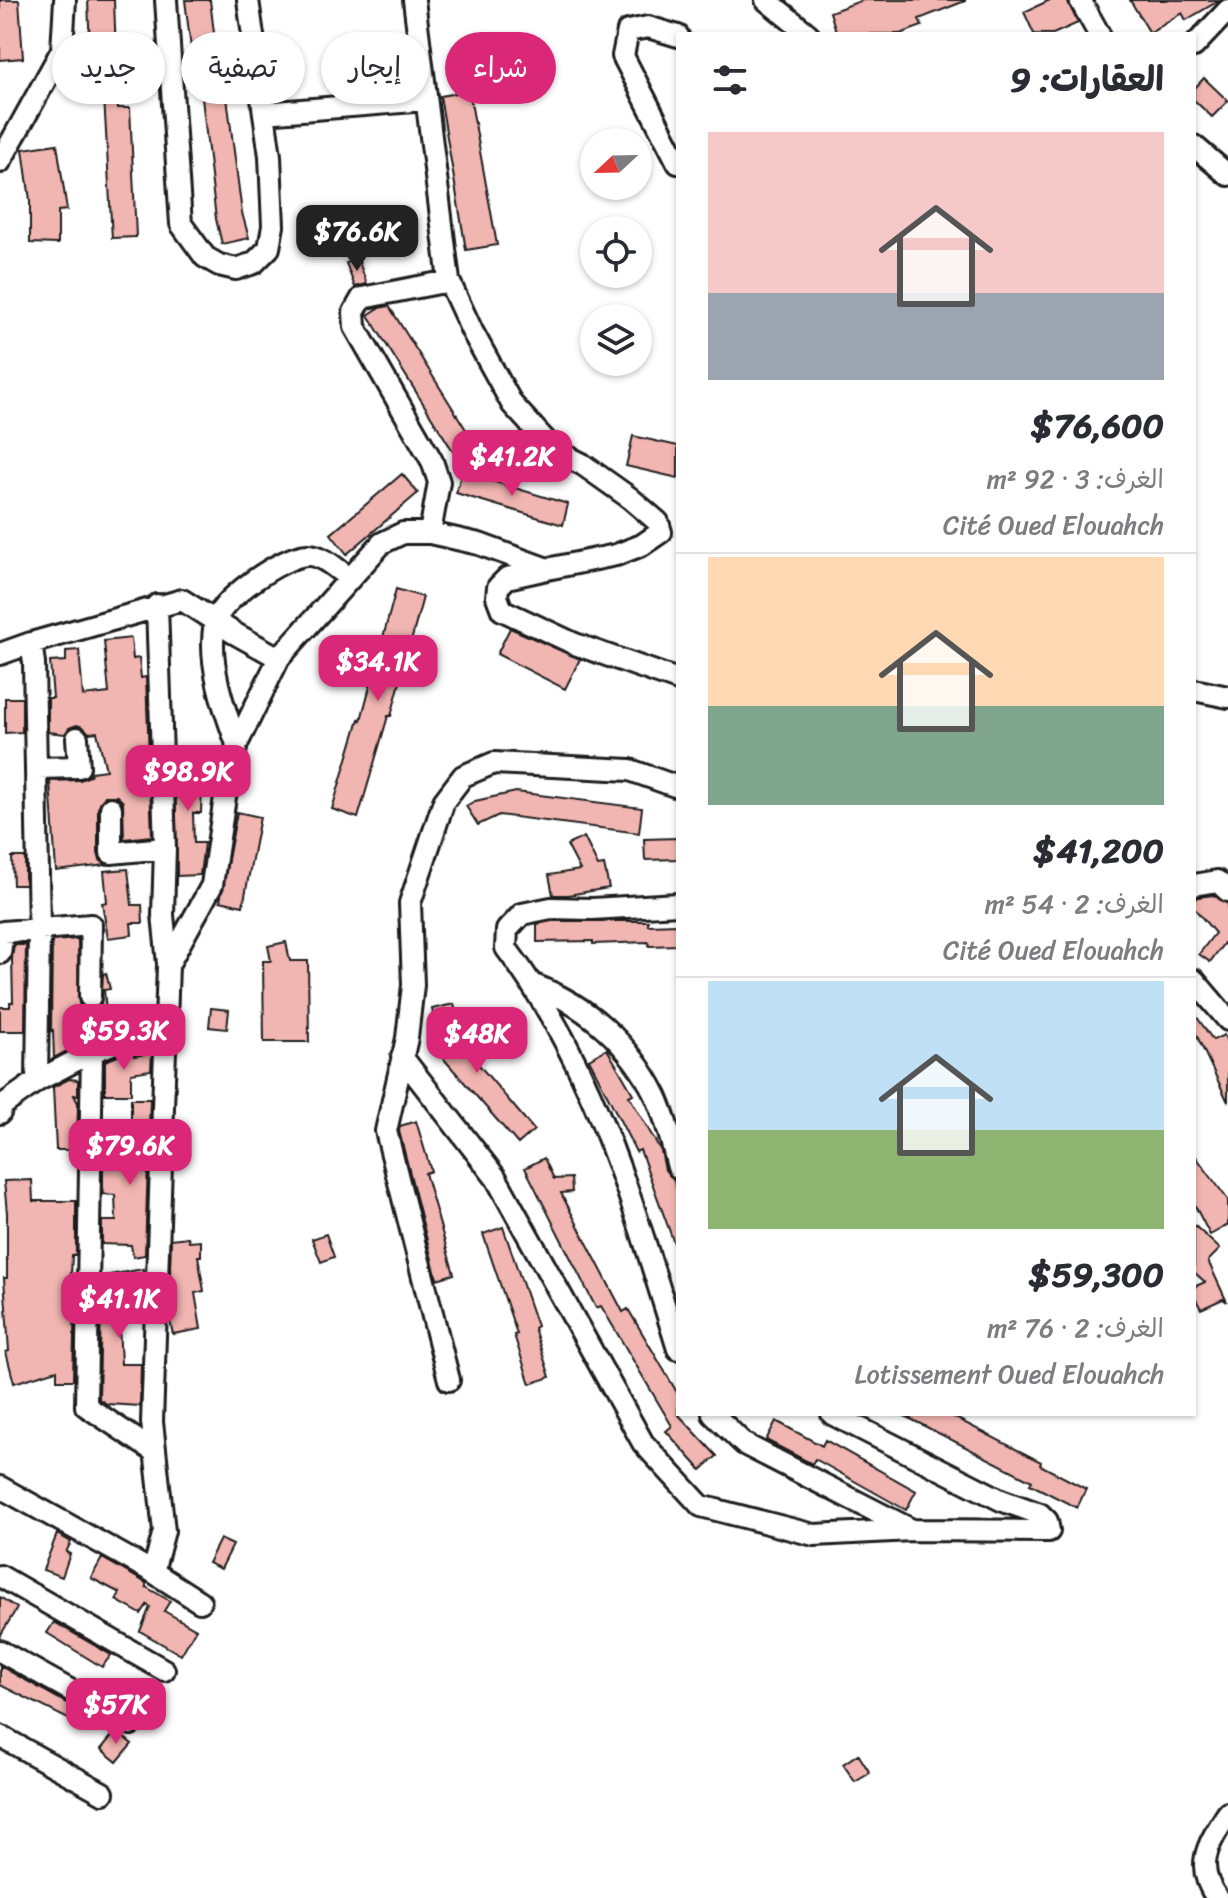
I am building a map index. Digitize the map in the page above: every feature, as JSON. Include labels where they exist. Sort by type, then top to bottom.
[{"type":"street","points":[[0,162],[62,50],[65,0]]},
{"type":"street","points":[[166,0],[181,224],[205,257],[219,265],[236,269],[254,263],[269,248],[273,226],[270,156],[274,111],[248,0]]},
{"type":"street","points":[[414,0],[418,32]]},
{"type":"street","points":[[766,0],[806,32]]},
{"type":"street","points":[[1080,0],[1098,32]]},
{"type":"street","points":[[1196,44],[1228,10],[1223,0]]},
{"type":"street","points":[[676,35],[648,27],[628,31],[623,56],[676,159]]},
{"type":"street","points":[[274,111],[362,104]]},
{"type":"street","points":[[427,104],[449,281],[512,404],[554,450],[582,464],[630,498],[669,532],[616,555],[507,578],[498,587],[497,597],[502,610],[575,644],[676,679]]},
{"type":"street","points":[[1196,148],[1228,175]]},
{"type":"street","points":[[430,533],[439,482],[432,461],[355,327],[354,312],[362,298],[449,281]]},
{"type":"street","points":[[168,965],[212,885],[225,797],[237,744],[285,651],[382,543],[403,533],[430,533],[469,541],[547,569]]},
{"type":"street","points":[[237,744],[221,698],[213,641],[216,619],[238,591],[294,558],[309,555],[325,561],[350,579]]},
{"type":"street","points":[[0,654],[182,600],[234,633],[285,651]]},
{"type":"street","points":[[153,1572],[164,1531],[152,1422],[168,965],[163,915],[165,848],[157,605]]},
{"type":"street","points":[[31,643],[34,663],[39,928],[37,1081]]},
{"type":"street","points":[[1196,690],[1228,697]]},
{"type":"street","points":[[36,768],[79,767],[77,738]]},
{"type":"street","points":[[449,1380],[386,1131],[413,985],[410,903],[444,801],[463,776],[494,763],[630,770],[676,786]]},
{"type":"street","points":[[111,808],[111,853],[165,848]]},
{"type":"street","points":[[1196,885],[1217,881],[1228,891]]},
{"type":"street","points":[[676,904],[551,908],[522,914],[507,930],[506,948],[534,985],[566,1042],[631,1197],[676,1343]]},
{"type":"street","points":[[0,953],[3,932],[91,925],[90,997]]},
{"type":"street","points":[[1196,982],[1228,1020]]},
{"type":"street","points":[[534,985],[584,1010],[631,1057],[656,1096],[676,1161]]},
{"type":"street","points":[[0,1113],[3,1105],[37,1081],[92,1052],[166,1023]]},
{"type":"street","points":[[92,1052],[86,1406],[155,1452]]},
{"type":"street","points":[[402,1057],[496,1178],[643,1443],[701,1506],[814,1535],[912,1530],[1049,1531],[1047,1521],[1040,1514],[1001,1500],[836,1416]]},
{"type":"street","points":[[656,1096],[669,1106],[676,1106]]},
{"type":"street","points":[[715,1416],[744,1444],[912,1530]]},
{"type":"street","points":[[0,1487],[153,1572],[200,1602]]},
{"type":"street","points":[[0,1576],[164,1670]]},
{"type":"street","points":[[0,1651],[131,1724]]},
{"type":"street","points":[[0,1736],[103,1793]]},
{"type":"street","points":[[1217,1898],[1206,1881],[1205,1855],[1228,1813]]},
{"type":"building","points":[[0,0],[19,0],[23,58],[0,60]]},
{"type":"building","points":[[88,0],[114,0],[115,32],[89,32]]},
{"type":"building","points":[[185,0],[210,0],[214,32],[189,32]]},
{"type":"building","points":[[863,0],[965,0],[919,19],[922,26],[906,32],[836,32],[830,12]]},
{"type":"building","points":[[1050,0],[1067,0],[1078,23],[1058,32],[1033,32],[1024,12]]},
{"type":"building","points":[[1130,0],[1220,0],[1186,20],[1182,13],[1149,32]]},
{"type":"building","points":[[1204,78],[1228,101],[1212,117],[1196,102],[1196,87]]},
{"type":"building","points":[[445,95],[445,104],[471,104],[497,245],[466,250],[440,96]]},
{"type":"building","points":[[104,104],[130,108],[136,237],[112,238]]},
{"type":"building","points":[[203,104],[228,104],[242,213],[249,238],[222,244],[216,219]]},
{"type":"building","points":[[57,144],[67,210],[58,211],[58,244],[30,243],[30,200],[23,149]]},
{"type":"building","points":[[358,259],[367,284],[355,287],[346,263]]},
{"type":"building","points":[[389,306],[475,444],[456,456],[368,315]]},
{"type":"building","points":[[633,436],[676,446],[676,478],[626,466]]},
{"type":"building","points":[[462,472],[568,504],[563,525],[456,493]]},
{"type":"building","points":[[402,474],[418,493],[347,554],[331,534]]},
{"type":"building","points":[[396,589],[423,597],[391,716],[388,716],[358,818],[332,809],[361,720]]},
{"type":"building","points":[[510,628],[580,659],[565,689],[497,654]]},
{"type":"building","points":[[131,638],[133,659],[139,658],[141,678],[146,677],[152,836],[124,839],[123,802],[117,796],[105,796],[98,808],[98,853],[106,865],[56,871],[50,781],[80,780],[90,776],[91,772],[106,770],[97,732],[89,733],[77,725],[65,734],[48,732],[48,698],[53,698],[50,662],[66,661],[66,651],[79,650],[83,696],[109,693],[104,641]]},
{"type":"building","points":[[5,698],[22,698],[22,732],[5,733]]},
{"type":"building","points":[[202,754],[205,786],[202,786],[201,813],[193,813],[194,843],[204,843],[200,875],[177,876],[175,757]]},
{"type":"building","points":[[516,792],[642,808],[639,833],[499,815],[478,825],[466,806]]},
{"type":"building","points":[[237,812],[260,817],[243,906],[220,901]]},
{"type":"building","points":[[584,837],[598,866],[604,865],[609,888],[553,895],[549,875],[580,870],[567,845]]},
{"type":"building","points":[[676,838],[676,859],[645,860],[644,839]]},
{"type":"building","points":[[12,857],[25,857],[25,885],[13,885]]},
{"type":"building","points":[[128,869],[132,905],[142,905],[143,923],[131,923],[132,935],[108,938],[102,903],[107,902],[104,871]]},
{"type":"building","points":[[1213,895],[1228,904],[1228,948],[1224,943],[1210,962],[1199,954],[1215,933],[1196,910],[1198,897]]},
{"type":"building","points":[[552,921],[648,921],[648,925],[676,924],[676,945],[649,946],[648,942],[537,942],[537,924]]},
{"type":"building","points":[[78,939],[79,1004],[89,1010],[101,1004],[103,974],[106,973],[110,989],[104,990],[107,1022],[131,1020],[131,1023],[103,1034],[102,1024],[68,1027],[69,1050],[54,1058],[51,1031],[52,941]]},
{"type":"building","points":[[286,942],[290,961],[308,961],[309,1042],[264,1042],[263,961],[271,961],[268,946]]},
{"type":"building","points":[[14,945],[26,945],[25,1031],[0,1031],[0,1007],[10,1007],[10,1002],[13,1002]]},
{"type":"building","points":[[454,1004],[463,1046],[534,1130],[518,1144],[443,1058],[432,1009]]},
{"type":"building","points":[[211,1008],[229,1010],[227,1029],[209,1027]]},
{"type":"building","points":[[1196,1016],[1213,1040],[1224,1035],[1228,1044],[1228,1102],[1196,1034]]},
{"type":"building","points":[[607,1049],[633,1094],[629,1096],[661,1151],[665,1170],[673,1178],[676,1188],[676,1249],[640,1150],[636,1152],[589,1059]]},
{"type":"building","points":[[133,1050],[134,1056],[152,1053],[151,1070],[131,1073],[131,1094],[105,1094],[105,1061]]},
{"type":"building","points":[[69,1079],[78,1080],[78,1095],[74,1095],[78,1103],[77,1150],[56,1150],[53,1087]]},
{"type":"building","points":[[131,1099],[150,1099],[145,1255],[133,1257],[131,1245],[102,1244],[102,1221],[116,1221],[115,1195],[103,1194],[103,1158],[107,1166],[144,1160],[142,1149],[131,1149]]},
{"type":"building","points":[[416,1121],[431,1171],[425,1173],[454,1274],[437,1279],[399,1131],[400,1126]]},
{"type":"building","points":[[1196,1157],[1228,1200],[1228,1225],[1210,1235],[1196,1208]]},
{"type":"building","points":[[544,1158],[554,1179],[571,1178],[572,1192],[561,1193],[623,1312],[628,1309],[676,1391],[676,1416],[680,1416],[717,1456],[701,1470],[666,1431],[672,1426],[601,1306],[596,1308],[525,1168]]},
{"type":"building","points":[[32,1180],[33,1201],[76,1201],[76,1255],[72,1255],[70,1293],[75,1293],[73,1380],[57,1380],[57,1370],[14,1383],[6,1352],[9,1351],[4,1278],[7,1278],[7,1213],[4,1181]]},
{"type":"building","points":[[503,1227],[537,1326],[534,1328],[550,1377],[530,1384],[514,1335],[517,1334],[483,1234]]},
{"type":"building","points":[[1196,1227],[1220,1249],[1208,1261],[1227,1302],[1223,1299],[1201,1309],[1196,1300],[1196,1286],[1205,1282],[1196,1274]]},
{"type":"building","points":[[326,1234],[334,1257],[321,1262],[312,1239]]},
{"type":"building","points":[[188,1237],[189,1242],[201,1241],[201,1256],[198,1256],[204,1291],[195,1293],[201,1329],[173,1334],[169,1317],[169,1296],[174,1296],[170,1275],[171,1239]]},
{"type":"building","points":[[143,1269],[140,1296],[143,1296],[143,1317],[122,1317],[123,1325],[119,1325],[121,1364],[141,1364],[140,1406],[107,1404],[99,1399],[101,1304],[109,1304],[104,1276]]},
{"type":"building","points":[[905,1416],[952,1416],[1086,1489],[1077,1508],[1030,1484],[1032,1481]]},
{"type":"building","points":[[776,1421],[822,1446],[825,1440],[916,1491],[906,1510],[815,1459],[812,1464],[766,1440]]},
{"type":"building","points":[[57,1534],[71,1542],[62,1577],[43,1570]]},
{"type":"building","points":[[220,1539],[233,1545],[221,1569],[208,1563]]},
{"type":"building","points":[[102,1558],[170,1601],[164,1611],[196,1629],[181,1655],[140,1631],[150,1607],[147,1605],[141,1614],[116,1600],[120,1593],[91,1578]]},
{"type":"building","points":[[0,1597],[17,1608],[0,1636]]},
{"type":"building","points":[[54,1622],[111,1655],[102,1667],[47,1633]]},
{"type":"building","points":[[0,1666],[77,1709],[72,1721],[0,1685]]},
{"type":"building","points":[[120,1681],[136,1688],[129,1708],[113,1699]]},
{"type":"building","points":[[116,1731],[132,1744],[117,1762],[101,1749]]},
{"type":"building","points":[[858,1754],[870,1773],[855,1782],[843,1764]]}]
